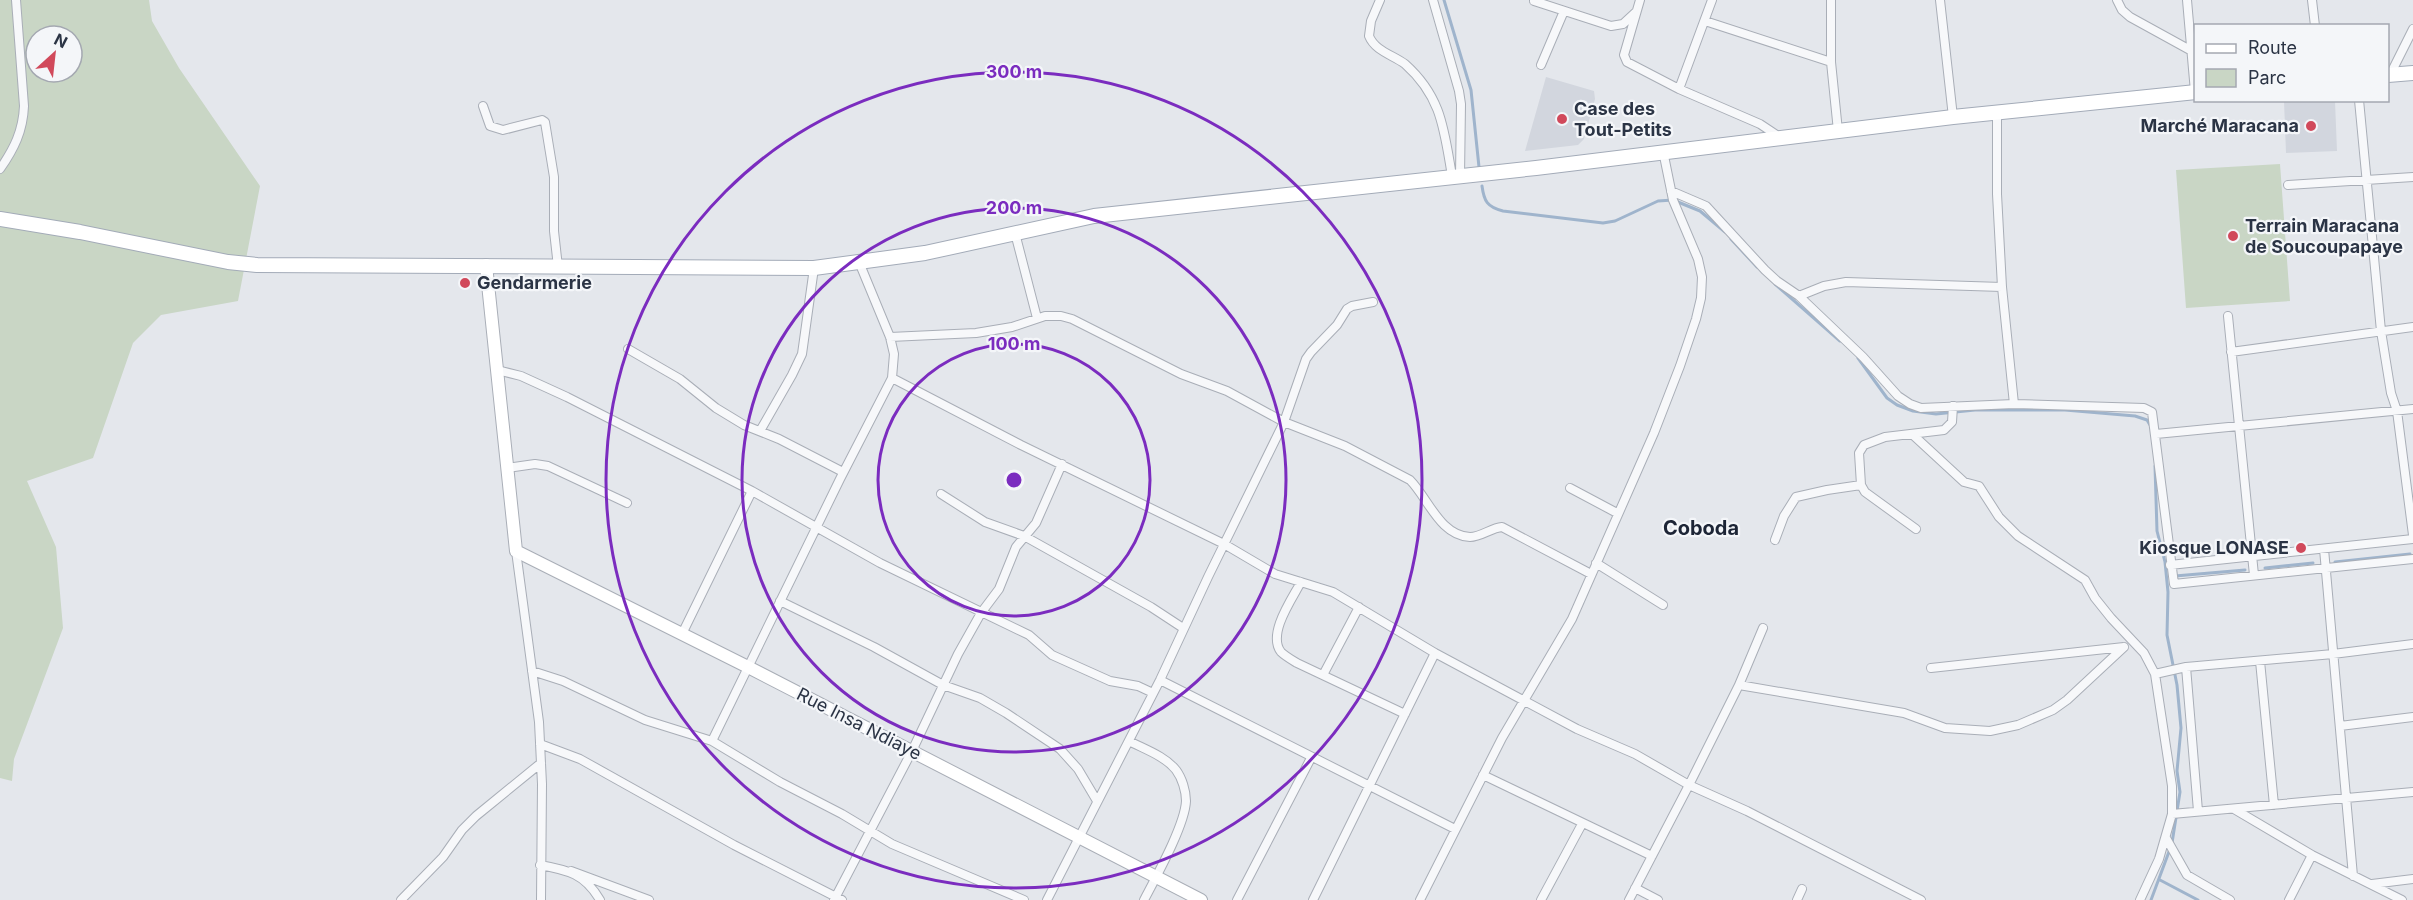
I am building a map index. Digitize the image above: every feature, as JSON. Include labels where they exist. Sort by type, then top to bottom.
[{"type":"main road","points":[[2389,75],[2413,73]]},
{"type":"main road","points":[[0,219],[80,231],[239,264],[361,267],[486,265],[814,268],[926,253],[1094,216],[1997,112],[2194,92]]},
{"type":"main road","points":[[486,265],[516,551]]},
{"type":"main road","name":"Rue Insa Ndiaye","points":[[516,551],[748,667],[1201,900]]},
{"type":"street","points":[[0,169],[16,144],[24,123],[16,0]]},
{"type":"street","points":[[1380,0],[1371,21],[1369,36],[1376,47],[1412,70],[1433,97],[1442,117],[1456,176]]},
{"type":"street","points":[[1433,0],[1460,97],[1456,176]]},
{"type":"street","points":[[1640,0],[1625,59],[1627,62],[1679,89],[1760,124],[1781,138]]},
{"type":"street","points":[[1679,89],[1712,0]]},
{"type":"street","points":[[1831,0],[1831,62],[1838,131]]},
{"type":"street","points":[[1940,0],[1953,117]]},
{"type":"street","points":[[2117,0],[2122,10],[2130,17],[2190,50]]},
{"type":"street","points":[[2187,0],[2194,84]]},
{"type":"street","points":[[2312,0],[2315,24]]},
{"type":"street","points":[[1534,1],[1611,26],[1623,24],[1638,10]]},
{"type":"street","points":[[1541,65],[1564,11]]},
{"type":"street","points":[[1705,21],[1831,62]]},
{"type":"street","points":[[2389,75],[2413,29]]},
{"type":"street","points":[[2170,565],[2413,537],[2397,411],[2391,393],[2381,331],[2359,102]]},
{"type":"street","points":[[483,106],[490,126],[497,129],[503,130],[542,120],[545,122],[549,135],[554,177],[554,231],[558,267]]},
{"type":"street","points":[[1997,112],[1997,194],[2002,287],[2014,404]]},
{"type":"street","points":[[1420,900],[1523,700],[1563,635],[1654,433],[1680,366],[1701,298],[1702,277],[1698,259],[1671,191],[1663,151]]},
{"type":"street","points":[[2288,185],[2413,177]]},
{"type":"street","points":[[1671,191],[1706,206],[1771,276],[1799,296],[1863,357],[1898,396],[1910,404],[1921,408],[2014,404],[2144,408],[2152,412],[2174,584],[2413,559]]},
{"type":"street","points":[[1015,233],[1037,318]]},
{"type":"street","points":[[712,741],[843,472],[892,378],[894,354],[890,337],[859,262]]},
{"type":"street","points":[[760,431],[802,354],[814,268]]},
{"type":"street","points":[[1799,296],[1824,286],[1846,282],[2002,287]]},
{"type":"street","points":[[1047,900],[1160,680],[1284,422],[1311,352],[1332,332],[1352,306],[1373,302]]},
{"type":"street","points":[[890,337],[976,333],[1012,327],[1037,318],[1061,316],[1071,319],[1181,374],[1206,381],[1227,391],[1284,422],[1345,446],[1410,480],[1417,487],[1429,508],[1452,531],[1461,536],[1473,537],[1502,527],[1591,574]]},
{"type":"street","points":[[2228,316],[2254,575]]},
{"type":"street","points":[[2231,352],[2413,327]]},
{"type":"street","points":[[628,349],[680,379],[716,408],[843,472]]},
{"type":"street","points":[[496,370],[521,376],[567,397],[752,491],[880,563],[1029,635],[1052,655],[1110,681],[1137,686],[1153,693]]},
{"type":"street","points":[[892,378],[1224,544],[1275,574],[1333,592],[1435,653],[1577,729],[1635,754],[1689,786],[1747,811],[1922,900]]},
{"type":"street","points":[[1916,528],[1874,499],[1861,485],[1858,453],[1864,446],[1885,437],[1944,430],[1952,422],[1953,406]]},
{"type":"street","points":[[2156,434],[2413,409]]},
{"type":"street","points":[[1912,434],[1964,482],[1979,486],[1999,518],[2018,536],[2080,575],[2111,618],[2136,643],[2155,674],[2172,786],[2172,814],[2166,838],[2140,900]]},
{"type":"street","points":[[507,468],[535,464],[548,466],[627,503]]},
{"type":"street","points":[[540,744],[580,759],[837,899],[943,685],[981,613],[999,589],[1008,563],[1024,536],[1036,523],[1062,464]]},
{"type":"street","points":[[1775,540],[1784,516],[1796,497],[1861,485]]},
{"type":"street","points":[[1570,488],[1617,513]]},
{"type":"street","points":[[682,634],[752,491]]},
{"type":"street","points":[[941,494],[985,522],[1024,536],[1184,628]]},
{"type":"street","points":[[2324,549],[2353,876]]},
{"type":"street","points":[[516,551],[540,744],[541,900]]},
{"type":"street","points":[[1596,563],[1663,605]]},
{"type":"street","points":[[1300,582],[1276,631],[1281,652],[1297,663],[1406,714]]},
{"type":"street","points":[[780,601],[874,647],[943,685],[980,698],[1060,749],[1078,769],[1097,801]]},
{"type":"street","points":[[1323,675],[1359,607]]},
{"type":"street","points":[[1629,900],[1739,685],[1763,628]]},
{"type":"street","points":[[1931,668],[2136,643]]},
{"type":"street","points":[[2155,674],[2186,668],[2413,644]]},
{"type":"street","points":[[1739,685],[1904,713],[1945,728],[1990,731],[2018,725],[2053,710],[2067,700],[2124,646]]},
{"type":"street","points":[[1313,900],[1435,653]]},
{"type":"street","points":[[2260,661],[2274,805]]},
{"type":"street","points":[[2186,668],[2198,811]]},
{"type":"street","points":[[532,671],[563,681],[645,720],[712,741],[780,782],[871,832],[930,861],[1024,900]]},
{"type":"street","points":[[1160,680],[1455,829]]},
{"type":"street","points":[[2340,726],[2413,717]]},
{"type":"street","points":[[1129,741],[1170,764],[1183,785],[1186,801],[1182,818],[1144,900]]},
{"type":"street","points":[[1237,900],[1311,758]]},
{"type":"street","points":[[402,900],[443,857],[462,830],[476,816],[541,763]]},
{"type":"street","points":[[1483,776],[1652,856]]},
{"type":"street","points":[[2172,814],[2413,792]]},
{"type":"street","points":[[2233,808],[2312,855],[2402,900]]},
{"type":"street","points":[[1541,900],[1582,824]]},
{"type":"street","points":[[2166,838],[2187,875],[2230,900]]},
{"type":"street","points":[[2289,900],[2312,855]]},
{"type":"street","points":[[540,865],[571,871],[649,900]]},
{"type":"street","points":[[571,871],[588,884],[600,900]]},
{"type":"street","points":[[2371,884],[2413,879]]},
{"type":"street","points":[[1635,888],[1658,900]]},
{"type":"street","points":[[1797,900],[1802,890]]},
{"type":"shaded area","name":"Case des Tout-Petits","points":[[1546,77],[1594,91],[1595,99],[1584,139],[1578,145],[1525,151]]},
{"type":"shaded area","name":"Marché Maracana","points":[[2284,102],[2335,102],[2337,151],[2286,153]]},
{"type":"green space","points":[[0,0],[149,0],[152,21],[179,68],[260,186],[238,301],[161,315],[133,343],[93,458],[27,481],[56,547],[63,628],[14,759],[12,781],[0,778]]},
{"type":"green space","name":"Terrain Maracana de Soucoupapaye","points":[[2280,164],[2290,301],[2186,308],[2176,170]]},
{"type":"waterway","points":[[1444,0],[1471,90],[1479,167]]},
{"type":"waterway","points":[[1482,186],[1487,203],[1493,208],[1603,223],[1615,221],[1658,201],[1673,200],[1700,211],[1725,232]]},
{"type":"waterway","points":[[1731,239],[1757,267]]},
{"type":"waterway","points":[[1775,284],[1840,341]]},
{"type":"waterway","points":[[1858,358],[1887,398],[1913,411],[1936,414],[1975,410],[2065,410],[2135,416],[2147,420],[2150,425]]},
{"type":"waterway","points":[[2155,466],[2157,531],[2165,562],[2168,592],[2167,635],[2177,685],[2181,728],[2177,771],[2180,792],[2172,843]]},
{"type":"waterway","points":[[2335,562],[2410,554]]},
{"type":"waterway","points":[[2265,568],[2313,563]]},
{"type":"waterway","points":[[2175,576],[2245,570]]},
{"type":"waterway","points":[[2151,900],[2170,849]]},
{"type":"waterway","points":[[2160,880],[2198,900]]},
{"type":"place","name":"Case des Tout-Petits","points":[[1562,119]]},
{"type":"place","name":"Marché Maracana","points":[[2311,126]]},
{"type":"place","name":"Terrain Maracana de Soucoupapaye","points":[[2233,236]]},
{"type":"place","name":"Gendarmerie","points":[[465,283]]},
{"type":"place","name":"Kiosque LONASE","points":[[2301,548]]},
{"type":"district","name":"Coboda","points":[[1701,528]]}]
